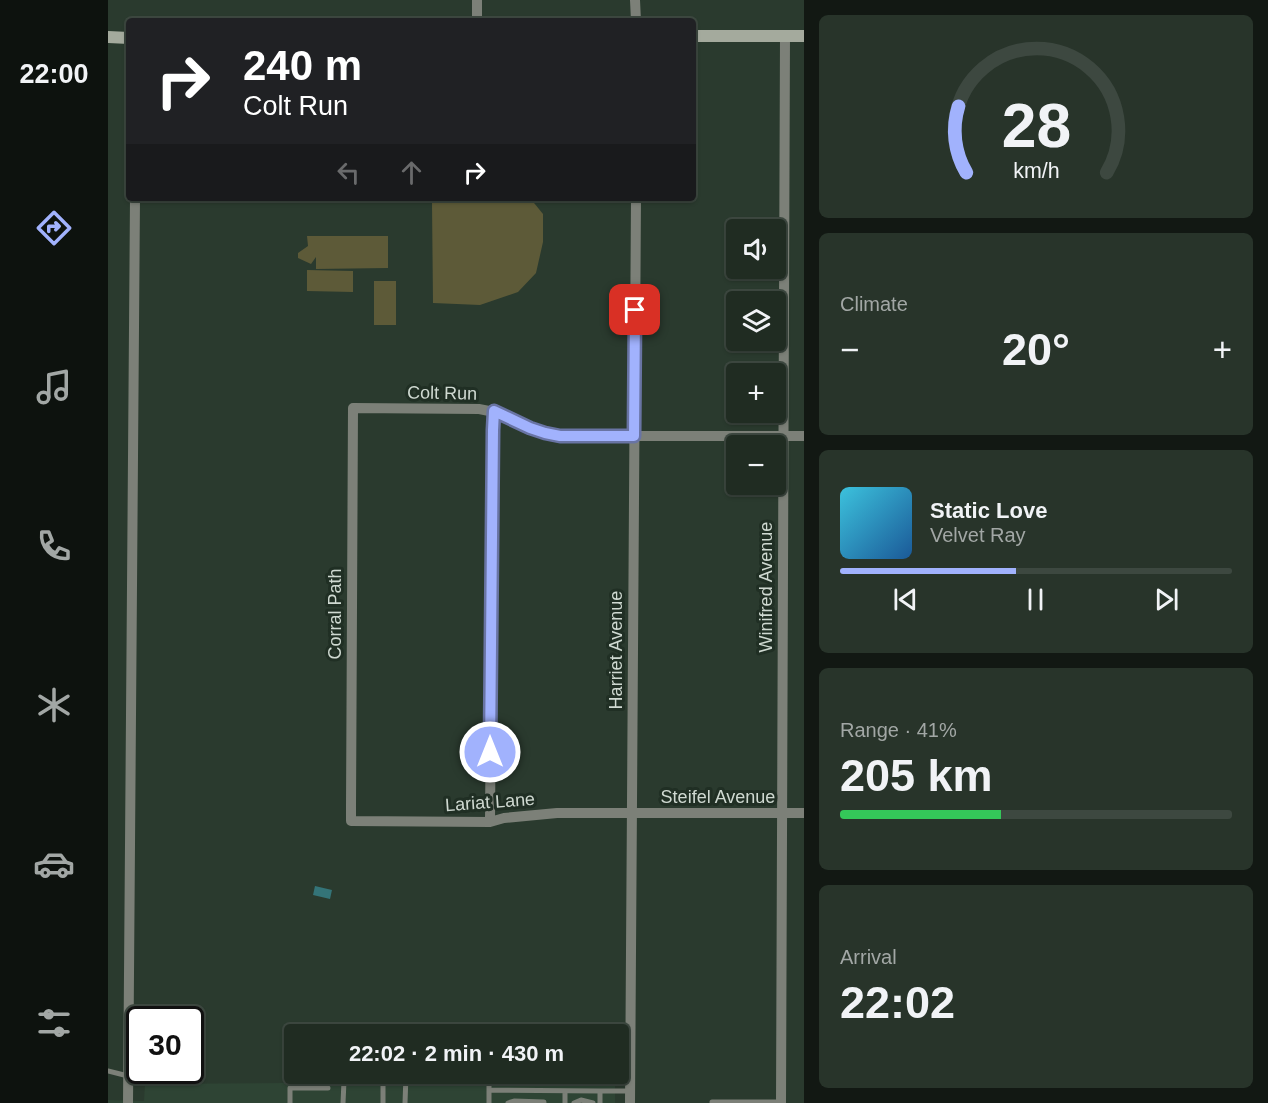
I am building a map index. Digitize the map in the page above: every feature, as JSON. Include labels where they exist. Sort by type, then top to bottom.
[{"type":"street","points":[[477,0],[477,18]]},
{"type":"street","points":[[635,0],[636,18]]},
{"type":"street","points":[[696,36],[804,36]]},
{"type":"street","name":"Winifred Avenue","points":[[784,435],[785,36]]},
{"type":"street","points":[[108,38],[126,38]]},
{"type":"street","points":[[129,1006],[135,201]]},
{"type":"street","name":"Harriet Avenue","points":[[630,1097],[636,201]]},
{"type":"street","name":"Colt Run","points":[[353,408],[494,411],[530,428],[560,436],[726,436]]},
{"type":"street","name":"Corral Path","points":[[351,821],[353,408]]},
{"type":"street","points":[[490,822],[494,411]]},
{"type":"street","name":"Colt Run","points":[[786,436],[804,436]]},
{"type":"street","name":"Winifred Avenue","points":[[781,1103],[784,495]]},
{"type":"street","name":"Lariat Lane","points":[[351,821],[490,822],[504,818],[558,813],[632,813]]},
{"type":"street","name":"Steifel Avenue","points":[[632,813],[804,813]]},
{"type":"street","points":[[128,1084],[128,1103]]},
{"type":"lane","points":[[108,1071],[126,1076]]},
{"type":"lane","points":[[405,1103],[405,1075],[489,1076],[489,1103]]},
{"type":"lane","points":[[343,1103],[344,1084]]},
{"type":"lane","points":[[382,1084],[383,1103]]},
{"type":"lane","points":[[290,1103],[290,1088],[328,1088]]},
{"type":"lane","points":[[489,1090],[600,1091],[630,1097]]},
{"type":"lane","points":[[508,1103],[514,1101],[544,1102],[544,1090]]},
{"type":"lane","points":[[565,1091],[565,1103]]},
{"type":"lane","points":[[600,1091],[600,1103]]},
{"type":"lane","points":[[574,1103],[577,1100],[585,1100],[593,1103]]},
{"type":"lane","points":[[712,1102],[781,1103]]},
{"type":"shaded area","points":[[434,201],[532,201],[543,214],[543,242],[536,273],[518,292],[480,305],[433,303]]},
{"type":"shaded area","points":[[307,236],[388,236],[388,268],[316,269],[316,257],[311,264],[298,258],[298,253],[308,246]]},
{"type":"shaded area","points":[[307,270],[353,271],[353,292],[307,291]]},
{"type":"shaded area","points":[[374,281],[396,281],[396,325],[374,325]]},
{"type":"shaded area","points":[[145,1084],[615,1084],[615,1103],[108,1103],[108,1100],[144,1101]]},
{"type":"water","points":[[315,886],[332,890],[330,899],[313,895]]},
{"type":"route","points":[[490,752],[494,411],[530,428],[560,436],[634,436],[635,310]]}]
